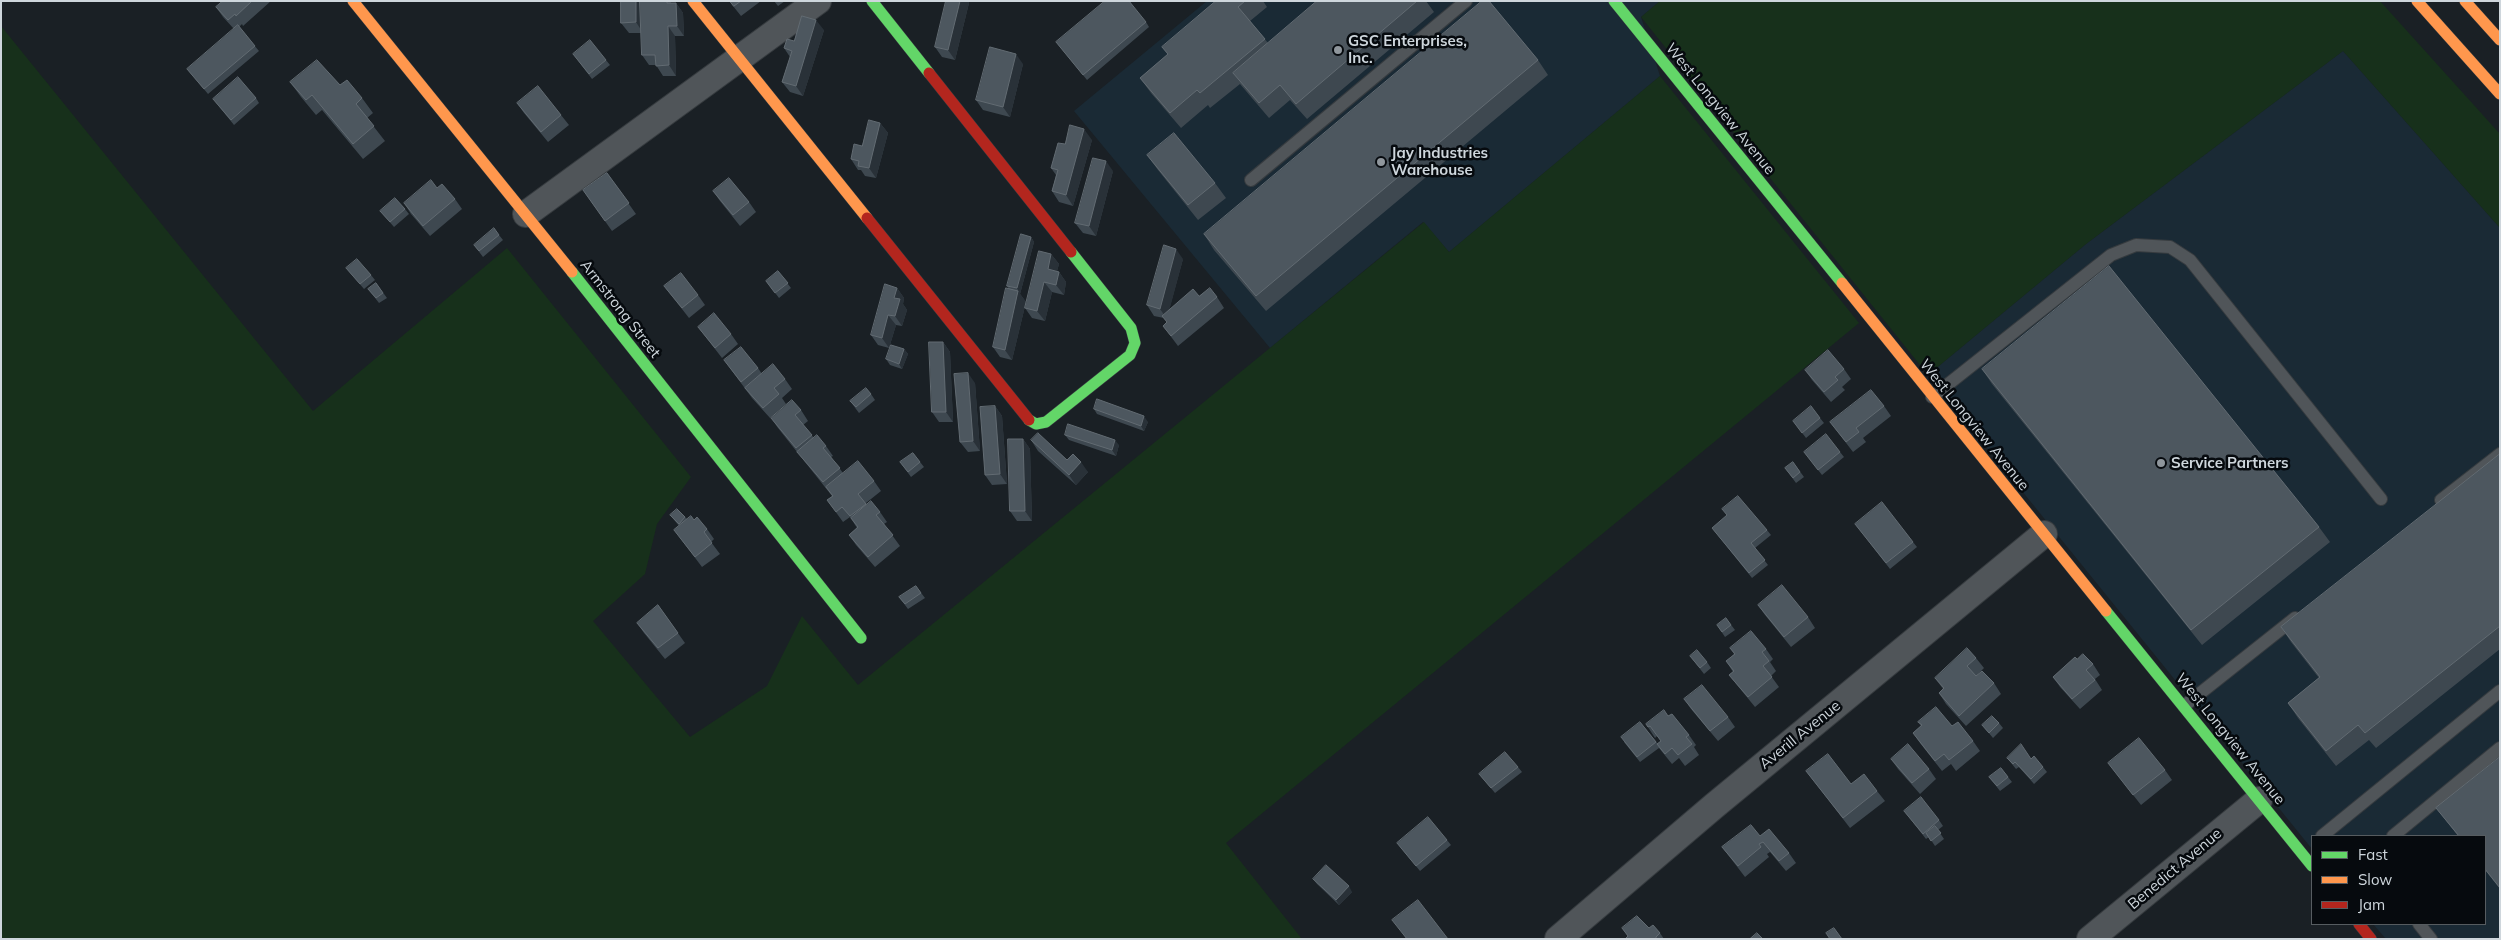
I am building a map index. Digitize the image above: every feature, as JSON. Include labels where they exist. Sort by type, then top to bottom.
[{"type":"main road","name":"Armstrong Street","points":[[353,1],[526,214],[861,638]]},
{"type":"main road","points":[[693,1],[1028,419],[1036,424],[1046,422],[1130,355],[1135,343],[1131,328],[872,1]]},
{"type":"main road","name":"West Longview Avenue","points":[[1614,1],[2311,865]]},
{"type":"main road","points":[[2417,1],[2500,94]]},
{"type":"main road","points":[[2465,1],[2500,40]]},
{"type":"main road","points":[[2360,925],[2371,939]]},
{"type":"street","points":[[526,214],[738,57],[818,1]]},
{"type":"street","name":"Averill Avenue","points":[[1558,939],[1714,806],[2044,534]]},
{"type":"street","name":"Benedict Avenue","points":[[2090,939],[2259,800]]},
{"type":"lane","points":[[1251,180],[1466,1]]},
{"type":"lane","points":[[1932,397],[2111,255],[2136,245],[2170,247],[2190,260],[2381,499]]},
{"type":"lane","points":[[2430,509],[2500,454]]},
{"type":"lane","points":[[2184,706],[2307,608]]},
{"type":"lane","points":[[2323,835],[2500,691]]},
{"type":"lane","points":[[2394,835],[2500,748]]},
{"type":"lane","points":[[2302,853],[2311,845]]},
{"type":"lane","points":[[2420,925],[2431,939]]},
{"type":"shaded area","points":[[1207,1],[1660,1],[1641,17],[1660,76],[1449,252],[1423,222],[1270,348],[1074,111]]},
{"type":"shaded area","points":[[2343,51],[2500,228],[2500,939],[2386,939],[2374,925],[2486,925],[2486,835],[2311,835],[2311,848],[1928,375],[2086,244]]},
{"type":"green space","points":[[1660,1],[2380,1],[2500,134],[2500,228],[2343,51],[2086,244],[1928,375],[1641,17]]},
{"type":"green space","points":[[1,26],[313,411],[507,248],[691,477],[657,524],[645,574],[593,621],[690,737],[767,686],[802,616],[858,685],[1424,222],[1449,252],[1660,76],[1859,323],[1226,843],[1302,939],[1,939]]},
{"type":"building","points":[[223,1],[252,1],[236,16],[235,14],[228,20],[216,7]]},
{"type":"building","points":[[621,1],[636,1],[636,22],[621,23]]},
{"type":"building","points":[[640,1],[676,3],[677,26],[668,26],[669,65],[656,66],[655,55],[642,55]]},
{"type":"building","points":[[730,1],[741,1],[734,6]]},
{"type":"building","points":[[946,1],[960,1],[948,50],[935,47]]},
{"type":"building","points":[[1105,1],[1129,1],[1146,22],[1083,75],[1056,42]]},
{"type":"building","points":[[1216,1],[1245,1],[1238,7],[1265,39],[1200,93],[1197,90],[1170,113],[1140,78],[1168,54],[1162,47]]},
{"type":"building","name":"GSC Enterprises, Inc.","points":[[1317,1],[1417,1],[1296,104],[1280,85],[1259,103],[1233,73]]},
{"type":"building","name":"Jay Industries Warehouse","points":[[1482,1],[1489,1],[1538,60],[1256,296],[1204,234]]},
{"type":"building","points":[[802,16],[816,20],[796,86],[782,82],[792,51],[784,48],[787,39],[794,41]]},
{"type":"building","points":[[238,25],[255,46],[204,89],[187,69]]},
{"type":"building","points":[[590,40],[606,60],[589,74],[573,54]]},
{"type":"building","points":[[990,47],[1016,54],[1003,107],[976,100]]},
{"type":"building","points":[[317,60],[340,85],[347,80],[362,98],[356,104],[374,126],[353,144],[312,95],[306,100],[290,82]]},
{"type":"building","points":[[238,77],[256,98],[231,120],[213,99]]},
{"type":"building","points":[[538,86],[561,115],[541,132],[517,103]]},
{"type":"building","points":[[869,120],[880,123],[869,168],[858,166],[859,161],[851,159],[854,144],[862,146]]},
{"type":"building","points":[[1070,125],[1084,129],[1066,195],[1052,191],[1058,170],[1051,168],[1058,143],[1065,144]]},
{"type":"building","points":[[1174,133],[1215,183],[1188,205],[1147,155]]},
{"type":"building","points":[[1093,158],[1106,161],[1089,226],[1075,223]]},
{"type":"building","points":[[607,173],[629,203],[605,221],[583,190]]},
{"type":"building","points":[[729,178],[749,202],[733,215],[713,191]]},
{"type":"building","points":[[431,180],[437,188],[442,184],[455,199],[423,226],[404,203]]},
{"type":"building","points":[[395,198],[405,209],[390,222],[380,211]]},
{"type":"building","points":[[494,228],[499,235],[479,251],[474,245]]},
{"type":"building","points":[[1021,234],[1031,237],[1017,288],[1007,286]]},
{"type":"building","points":[[1164,245],[1176,249],[1160,309],[1147,305]]},
{"type":"building","points":[[1039,251],[1051,254],[1048,269],[1059,272],[1056,285],[1044,282],[1037,311],[1025,308]]},
{"type":"building","points":[[357,259],[371,275],[360,284],[346,268]]},
{"type":"building","name":"Service Partners","points":[[2109,266],[2319,527],[2191,630],[1982,369]]},
{"type":"building","points":[[778,271],[788,283],[775,293],[766,281]]},
{"type":"building","points":[[681,273],[698,295],[682,308],[664,286]]},
{"type":"building","points":[[376,283],[383,293],[376,298],[368,289]]},
{"type":"building","points":[[885,284],[897,288],[894,298],[900,299],[895,316],[888,315],[882,338],[871,335]]},
{"type":"building","points":[[1006,288],[1018,291],[1005,350],[993,347]]},
{"type":"building","points":[[1210,288],[1217,297],[1171,336],[1163,326],[1167,322],[1162,316],[1193,289],[1199,296]]},
{"type":"building","points":[[714,313],[731,334],[715,348],[698,327]]},
{"type":"building","points":[[929,342],[943,342],[946,412],[932,412]]},
{"type":"building","points":[[891,345],[904,349],[899,364],[886,359]]},
{"type":"building","points":[[741,347],[758,368],[741,382],[724,360]]},
{"type":"building","points":[[1828,350],[1844,369],[1835,377],[1838,380],[1824,392],[1805,370]]},
{"type":"building","points":[[773,364],[785,379],[774,388],[779,394],[763,408],[745,388]]},
{"type":"building","points":[[968,373],[973,441],[960,442],[954,374]]},
{"type":"building","points":[[866,388],[871,394],[856,407],[850,401]]},
{"type":"building","points":[[1871,390],[1884,406],[1856,428],[1859,432],[1846,442],[1830,422]]},
{"type":"building","points":[[1097,399],[1144,416],[1141,426],[1094,409]]},
{"type":"building","points":[[792,400],[801,410],[795,415],[812,435],[796,448],[771,418]]},
{"type":"building","points":[[995,406],[1000,474],[985,475],[980,407]]},
{"type":"building","points":[[1811,406],[1820,418],[1802,433],[1793,421]]},
{"type":"building","points":[[1068,424],[1115,440],[1112,450],[1065,435]]},
{"type":"building","points":[[1038,433],[1067,460],[1073,454],[1081,462],[1069,475],[1031,440]]},
{"type":"building","points":[[1826,434],[1840,452],[1818,470],[1804,452]]},
{"type":"building","points":[[817,435],[826,446],[823,448],[840,468],[823,482],[797,452]]},
{"type":"building","points":[[1008,439],[1023,439],[1025,511],[1010,511]]},
{"type":"building","points":[[913,453],[920,462],[908,472],[900,462]]},
{"type":"building","points":[[2500,454],[2500,626],[2365,733],[2358,725],[2326,751],[2288,703],[2320,677],[2281,627]]},
{"type":"building","points":[[858,461],[874,481],[858,494],[866,504],[850,516],[842,507],[836,512],[827,500],[833,496],[826,487]]},
{"type":"building","points":[[1793,462],[1800,472],[1793,478],[1785,468]]},
{"type":"building","points":[[1738,496],[1767,530],[1751,543],[1765,560],[1749,573],[1712,528],[1727,515],[1722,509]]},
{"type":"building","points":[[871,501],[880,512],[876,515],[893,535],[868,557],[849,535],[858,527],[851,518]]},
{"type":"building","points":[[1882,502],[1913,542],[1886,563],[1855,524]]},
{"type":"building","points":[[677,509],[685,517],[679,524],[670,515]]},
{"type":"building","points":[[691,516],[694,520],[697,517],[707,529],[704,532],[712,543],[695,557],[674,530]]},
{"type":"building","points":[[1782,585],[1808,617],[1784,637],[1758,605]]},
{"type":"building","points":[[916,586],[921,593],[905,604],[899,597]]},
{"type":"building","points":[[658,605],[678,633],[658,648],[637,623]]},
{"type":"building","points":[[1726,618],[1731,625],[1722,632],[1717,625]]},
{"type":"building","points":[[1751,631],[1766,649],[1762,652],[1769,661],[1763,666],[1772,677],[1748,697],[1729,675],[1734,671],[1726,661],[1735,654],[1730,648]]},
{"type":"building","points":[[1967,648],[1976,658],[1967,666],[1976,676],[1982,671],[1994,683],[1959,716],[1939,693],[1944,688],[1935,678]]},
{"type":"building","points":[[1697,650],[1707,662],[1700,668],[1690,656]]},
{"type":"building","points":[[2083,654],[2093,664],[2086,670],[2095,680],[2072,699],[2053,677],[2075,657],[2077,659]]},
{"type":"building","points":[[1702,685],[1728,717],[1710,731],[1684,699]]},
{"type":"building","points":[[1936,707],[1952,726],[1958,722],[1973,741],[1949,760],[1944,754],[1935,761],[1913,733],[1922,725],[1918,722]]},
{"type":"building","points":[[1664,710],[1668,716],[1672,714],[1689,735],[1686,737],[1692,744],[1678,755],[1672,748],[1665,754],[1657,744],[1661,741],[1650,726],[1648,727],[1646,724]]},
{"type":"building","points":[[1992,716],[1999,723],[1989,733],[1982,725]]},
{"type":"building","points":[[1640,722],[1656,742],[1637,757],[1621,737]]},
{"type":"building","points":[[2139,738],[2165,770],[2133,795],[2108,763]]},
{"type":"building","points":[[1908,744],[1929,769],[1912,783],[1891,759]]},
{"type":"building","points":[[2021,744],[2031,759],[2034,756],[2043,767],[2031,779],[2015,762],[2013,764],[2007,758]]},
{"type":"building","points":[[1505,752],[1518,767],[1491,788],[1479,774]]},
{"type":"building","points":[[1828,754],[1851,784],[1864,774],[1877,791],[1843,818],[1806,771]]},
{"type":"building","points":[[2500,757],[2500,888],[2486,870],[2486,835],[2458,835],[2436,808]]},
{"type":"building","points":[[2001,768],[2008,777],[1997,786],[1989,777]]},
{"type":"building","points":[[1921,797],[1939,820],[1923,834],[1904,811]]},
{"type":"building","points":[[1428,817],[1447,840],[1416,866],[1397,843]]},
{"type":"building","points":[[1751,825],[1760,836],[1769,829],[1789,853],[1779,861],[1763,842],[1759,844],[1761,847],[1738,866],[1722,847]]},
{"type":"building","points":[[1935,826],[1941,833],[1931,841],[1926,833]]},
{"type":"building","points":[[1326,865],[1349,886],[1336,900],[1313,879]]},
{"type":"building","points":[[1418,900],[1448,939],[1407,939],[1392,920]]},
{"type":"building","points":[[1637,916],[1649,928],[1653,925],[1660,933],[1656,939],[1625,939],[1628,936],[1622,928]]},
{"type":"building","points":[[1834,928],[1842,939],[1830,939],[1826,933]]},
{"type":"building","points":[[1757,933],[1763,939],[1750,939]]},
{"type":"traffic: fast","points":[[872,1],[929,73]]},
{"type":"traffic: fast","points":[[1614,1],[1842,283]]},
{"type":"traffic: fast","points":[[1029,420],[1036,424],[1046,422],[1130,355],[1135,343],[1131,328],[1071,252]]},
{"type":"traffic: fast","points":[[572,272],[861,638]]},
{"type":"traffic: fast","points":[[2106,611],[2311,865]]},
{"type":"traffic: slow","points":[[353,1],[572,272]]},
{"type":"traffic: slow","points":[[693,1],[867,218]]},
{"type":"traffic: slow","points":[[2417,1],[2500,94]]},
{"type":"traffic: slow","points":[[2465,1],[2500,40]]},
{"type":"traffic: slow","points":[[1842,283],[2106,611]]},
{"type":"traffic: jam","points":[[929,73],[1071,252]]},
{"type":"traffic: jam","points":[[867,218],[1029,420]]},
{"type":"traffic: jam","points":[[2360,925],[2371,939]]},
{"type":"place","name":"GSC Enterprises, Inc.","points":[[1338,50]]},
{"type":"place","name":"Jay Industries Warehouse","points":[[1381,162]]},
{"type":"place","name":"Service Partners","points":[[2161,463]]}]
